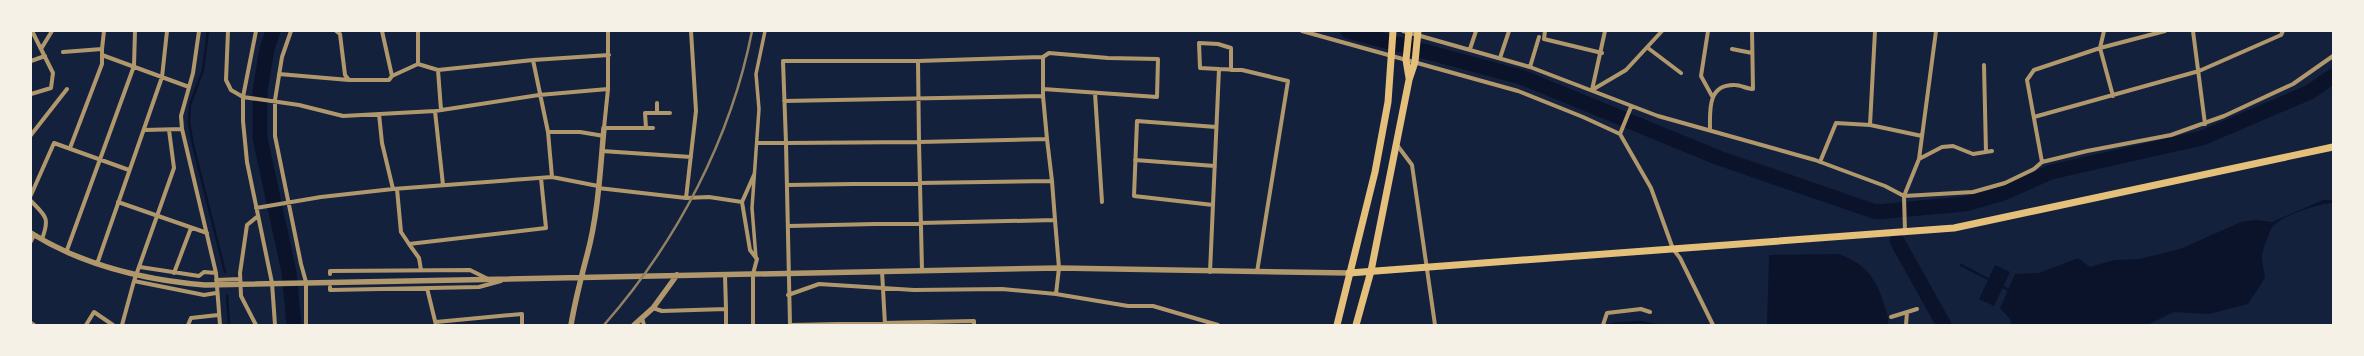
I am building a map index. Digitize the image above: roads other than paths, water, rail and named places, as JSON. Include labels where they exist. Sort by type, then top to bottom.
[{"type":"main road","points":[[1337,325],[1375,172],[1388,102],[1393,31]]},
{"type":"main road","points":[[1407,32],[1406,60],[1409,80]]},
{"type":"main road","points":[[1356,325],[1371,271],[1409,80],[1415,62],[1418,33]]},
{"type":"main road","points":[[1349,273],[1954,228],[2333,147]]},
{"type":"street","points":[[31,94],[51,88],[53,73],[41,49],[33,38],[32,31]]},
{"type":"street","points":[[41,49],[52,31]]},
{"type":"street","points":[[70,148],[102,64],[104,31]]},
{"type":"street","points":[[67,250],[134,66],[135,31]]},
{"type":"street","points":[[97,264],[162,77],[167,31]]},
{"type":"street","points":[[199,31],[189,87],[181,116],[182,129],[216,273],[216,293],[220,325]]},
{"type":"street","points":[[228,31],[228,86],[243,97],[273,100],[343,116],[435,111],[539,94],[608,89]]},
{"type":"street","points":[[256,31],[243,97],[245,148],[256,208],[275,283],[275,325]]},
{"type":"street","points":[[291,31],[282,56],[273,100],[275,136],[286,202],[303,282],[306,325]]},
{"type":"street","points":[[336,31],[340,34],[345,75],[349,80]]},
{"type":"street","points":[[382,31],[392,76]]},
{"type":"street","points":[[418,31],[418,64]]},
{"type":"street","points":[[571,325],[580,277],[586,259],[598,187],[608,89],[608,31]]},
{"type":"street","points":[[686,198],[696,111],[691,31]]},
{"type":"street","points":[[753,325],[753,274],[757,259],[752,208],[759,109],[756,74],[765,31]]},
{"type":"street","points":[[1302,31],[1491,83],[1544,100],[1620,134],[1651,188],[1673,249],[1680,258],[1713,325]]},
{"type":"street","points":[[1470,49],[1476,31]]},
{"type":"street","points":[[1500,58],[1509,31]]},
{"type":"street","points":[[1545,31],[1544,39],[1602,53]]},
{"type":"street","points":[[1592,90],[1602,53],[1605,31]]},
{"type":"street","points":[[1592,90],[1626,70],[1648,48],[1662,31]]},
{"type":"street","points":[[1708,31],[1701,76],[1712,96]]},
{"type":"street","points":[[1710,130],[1710,101],[1712,96],[1722,87],[1729,85],[1753,89],[1752,31]]},
{"type":"street","points":[[1870,124],[1875,31]]},
{"type":"street","points":[[1905,232],[1904,196],[1919,159],[1936,31]]},
{"type":"street","points":[[2104,31],[2100,48],[2112,96]]},
{"type":"street","points":[[2042,162],[2027,80],[2034,70],[2100,48],[2165,31]]},
{"type":"street","points":[[2192,31],[2199,71],[2205,124]]},
{"type":"street","points":[[2034,117],[2199,71],[2281,35],[2283,31]]},
{"type":"street","points":[[1407,32],[1418,33],[1530,67],[1592,90],[1631,107],[1820,162],[1885,186],[1904,196],[1973,192],[2005,183],[2034,169],[2042,162],[2087,151],[2171,136],[2205,124],[2293,84],[2333,56]]},
{"type":"street","points":[[1530,67],[1539,37]]},
{"type":"street","points":[[1231,70],[1231,48],[1218,44],[1199,44],[1200,68],[1231,70],[1288,81],[1257,273]]},
{"type":"street","points":[[1648,48],[1681,73]]},
{"type":"street","points":[[63,52],[102,49]]},
{"type":"street","points":[[1732,49],[1752,53]]},
{"type":"street","points":[[974,325],[974,321],[791,325],[788,294],[786,143],[782,61],[918,61],[1043,58],[1049,53],[1108,58],[1158,59],[1157,97],[1043,89]]},
{"type":"street","points":[[102,55],[189,87]]},
{"type":"street","points":[[279,74],[349,80],[389,80],[392,76],[418,64],[438,70],[533,60],[609,55]]},
{"type":"street","points":[[31,61],[44,56]]},
{"type":"street","points":[[1043,58],[1043,96],[1059,268],[1056,294]]},
{"type":"street","points":[[533,60],[548,132],[552,177]]},
{"type":"street","points":[[918,61],[922,270]]},
{"type":"street","points":[[1984,65],[1986,152]]},
{"type":"street","points":[[1210,272],[1219,69]]},
{"type":"street","points":[[438,70],[441,110]]},
{"type":"street","points":[[31,135],[68,88]]},
{"type":"street","points":[[1095,93],[1102,202]]},
{"type":"street","points":[[784,101],[918,100],[1043,96]]},
{"type":"street","points":[[657,103],[657,113]]},
{"type":"street","points":[[1620,134],[1631,107]]},
{"type":"street","points":[[435,111],[443,185]]},
{"type":"street","points":[[646,128],[646,113],[670,112]]},
{"type":"street","points":[[379,114],[382,143],[395,189],[401,232],[419,258],[421,270]]},
{"type":"street","points":[[1213,205],[1134,196],[1137,121],[1216,127]]},
{"type":"street","points":[[1820,162],[1836,123],[1870,124],[1922,136]]},
{"type":"street","points":[[604,128],[653,128]]},
{"type":"street","points":[[144,130],[182,129]]},
{"type":"street","points":[[122,325],[134,278],[140,266],[174,168],[169,130]]},
{"type":"street","points":[[548,132],[580,132],[604,136]]},
{"type":"street","points":[[757,143],[919,142],[1047,139]]},
{"type":"street","points":[[31,195],[54,143],[129,170]]},
{"type":"street","points":[[1397,145],[1412,165],[1435,325]]},
{"type":"street","points":[[1919,159],[1942,147],[1953,146],[1973,154],[1992,151]]},
{"type":"street","points":[[602,151],[691,157]]},
{"type":"street","points":[[1136,160],[1215,166]]},
{"type":"street","points":[[754,175],[742,202],[750,250],[757,259]]},
{"type":"street","points":[[256,208],[286,202],[395,189],[552,177],[598,187],[686,198],[710,197],[742,202]]},
{"type":"street","points":[[409,244],[546,228],[541,178]]},
{"type":"street","points":[[787,185],[1052,181]]},
{"type":"street","points":[[31,201],[45,215],[47,224],[42,239]]},
{"type":"street","points":[[118,202],[191,228],[207,232]]},
{"type":"street","points":[[256,325],[241,296],[248,225],[258,216]]},
{"type":"street","points":[[788,226],[1055,220]]},
{"type":"street","points":[[174,273],[191,228]]},
{"type":"street","points":[[31,241],[33,234],[97,264],[134,278],[204,295],[216,293]]},
{"type":"street","points":[[140,266],[174,273],[199,276],[204,272],[216,273]]},
{"type":"street","points":[[216,280],[275,283],[1059,268],[1257,273],[1349,273]]},
{"type":"street","points":[[330,274],[330,271],[470,270],[488,279]]},
{"type":"street","points":[[882,271],[885,323]]},
{"type":"street","points":[[725,274],[726,325]]},
{"type":"street","points":[[634,325],[652,308],[677,275]]},
{"type":"street","points":[[134,278],[204,285],[243,281]]},
{"type":"street","points":[[330,287],[330,290],[479,287],[510,278]]},
{"type":"street","points":[[788,294],[819,284],[883,288],[1002,289],[1056,294],[1128,306],[1153,306],[1218,325]]},
{"type":"street","points":[[427,288],[436,324],[522,314],[522,325]]},
{"type":"street","points":[[652,308],[662,311],[726,309]]},
{"type":"street","points":[[1603,325],[1607,313],[1641,309],[1650,312]]},
{"type":"street","points":[[1891,317],[1917,309]]},
{"type":"street","points":[[86,325],[94,312],[113,325]]},
{"type":"street","points":[[1906,325],[1907,312]]},
{"type":"street","points":[[188,325],[191,318],[218,315]]},
{"type":"street","points":[[642,318],[644,325]]},
{"type":"water","points":[[2323,200],[2333,200],[2333,203],[2309,208],[2299,212],[2281,220],[2271,229],[2264,246],[2262,256],[2265,278],[2248,304],[2209,314],[2174,312],[2147,325],[2012,325],[2010,319],[2000,308],[2015,274],[2039,273],[2078,258],[2090,267],[2114,260],[2139,259],[2180,249],[2241,222],[2255,220],[2272,222]]},
{"type":"water","points":[[1839,254],[1857,263],[1874,280],[1886,309],[1888,325],[1767,325],[1769,255]]},
{"type":"water","points":[[1995,265],[2010,272],[1994,306],[1979,299]]},
{"type":"waterway","points":[[208,31],[203,70],[190,105],[189,123],[193,145],[225,272]]},
{"type":"waterway","points":[[273,31],[267,49],[260,91],[260,138],[289,272],[294,325]]},
{"type":"waterway","points":[[1348,31],[1521,77],[1719,158],[1876,212],[1965,204],[2001,194],[2051,172],[2202,138],[2310,92],[2333,76]]},
{"type":"waterway","points":[[1897,241],[1944,325]]},
{"type":"waterway","points":[[1961,265],[1990,280]]},
{"type":"waterway","points":[[2002,286],[2008,290]]},
{"type":"waterway","points":[[227,296],[229,325]]},
{"type":"waterway","points":[[1612,324],[1640,322],[1656,325]]},
{"type":"railway","points":[[604,325],[655,260],[697,188],[715,150],[730,111],[743,71],[752,31]]}]
